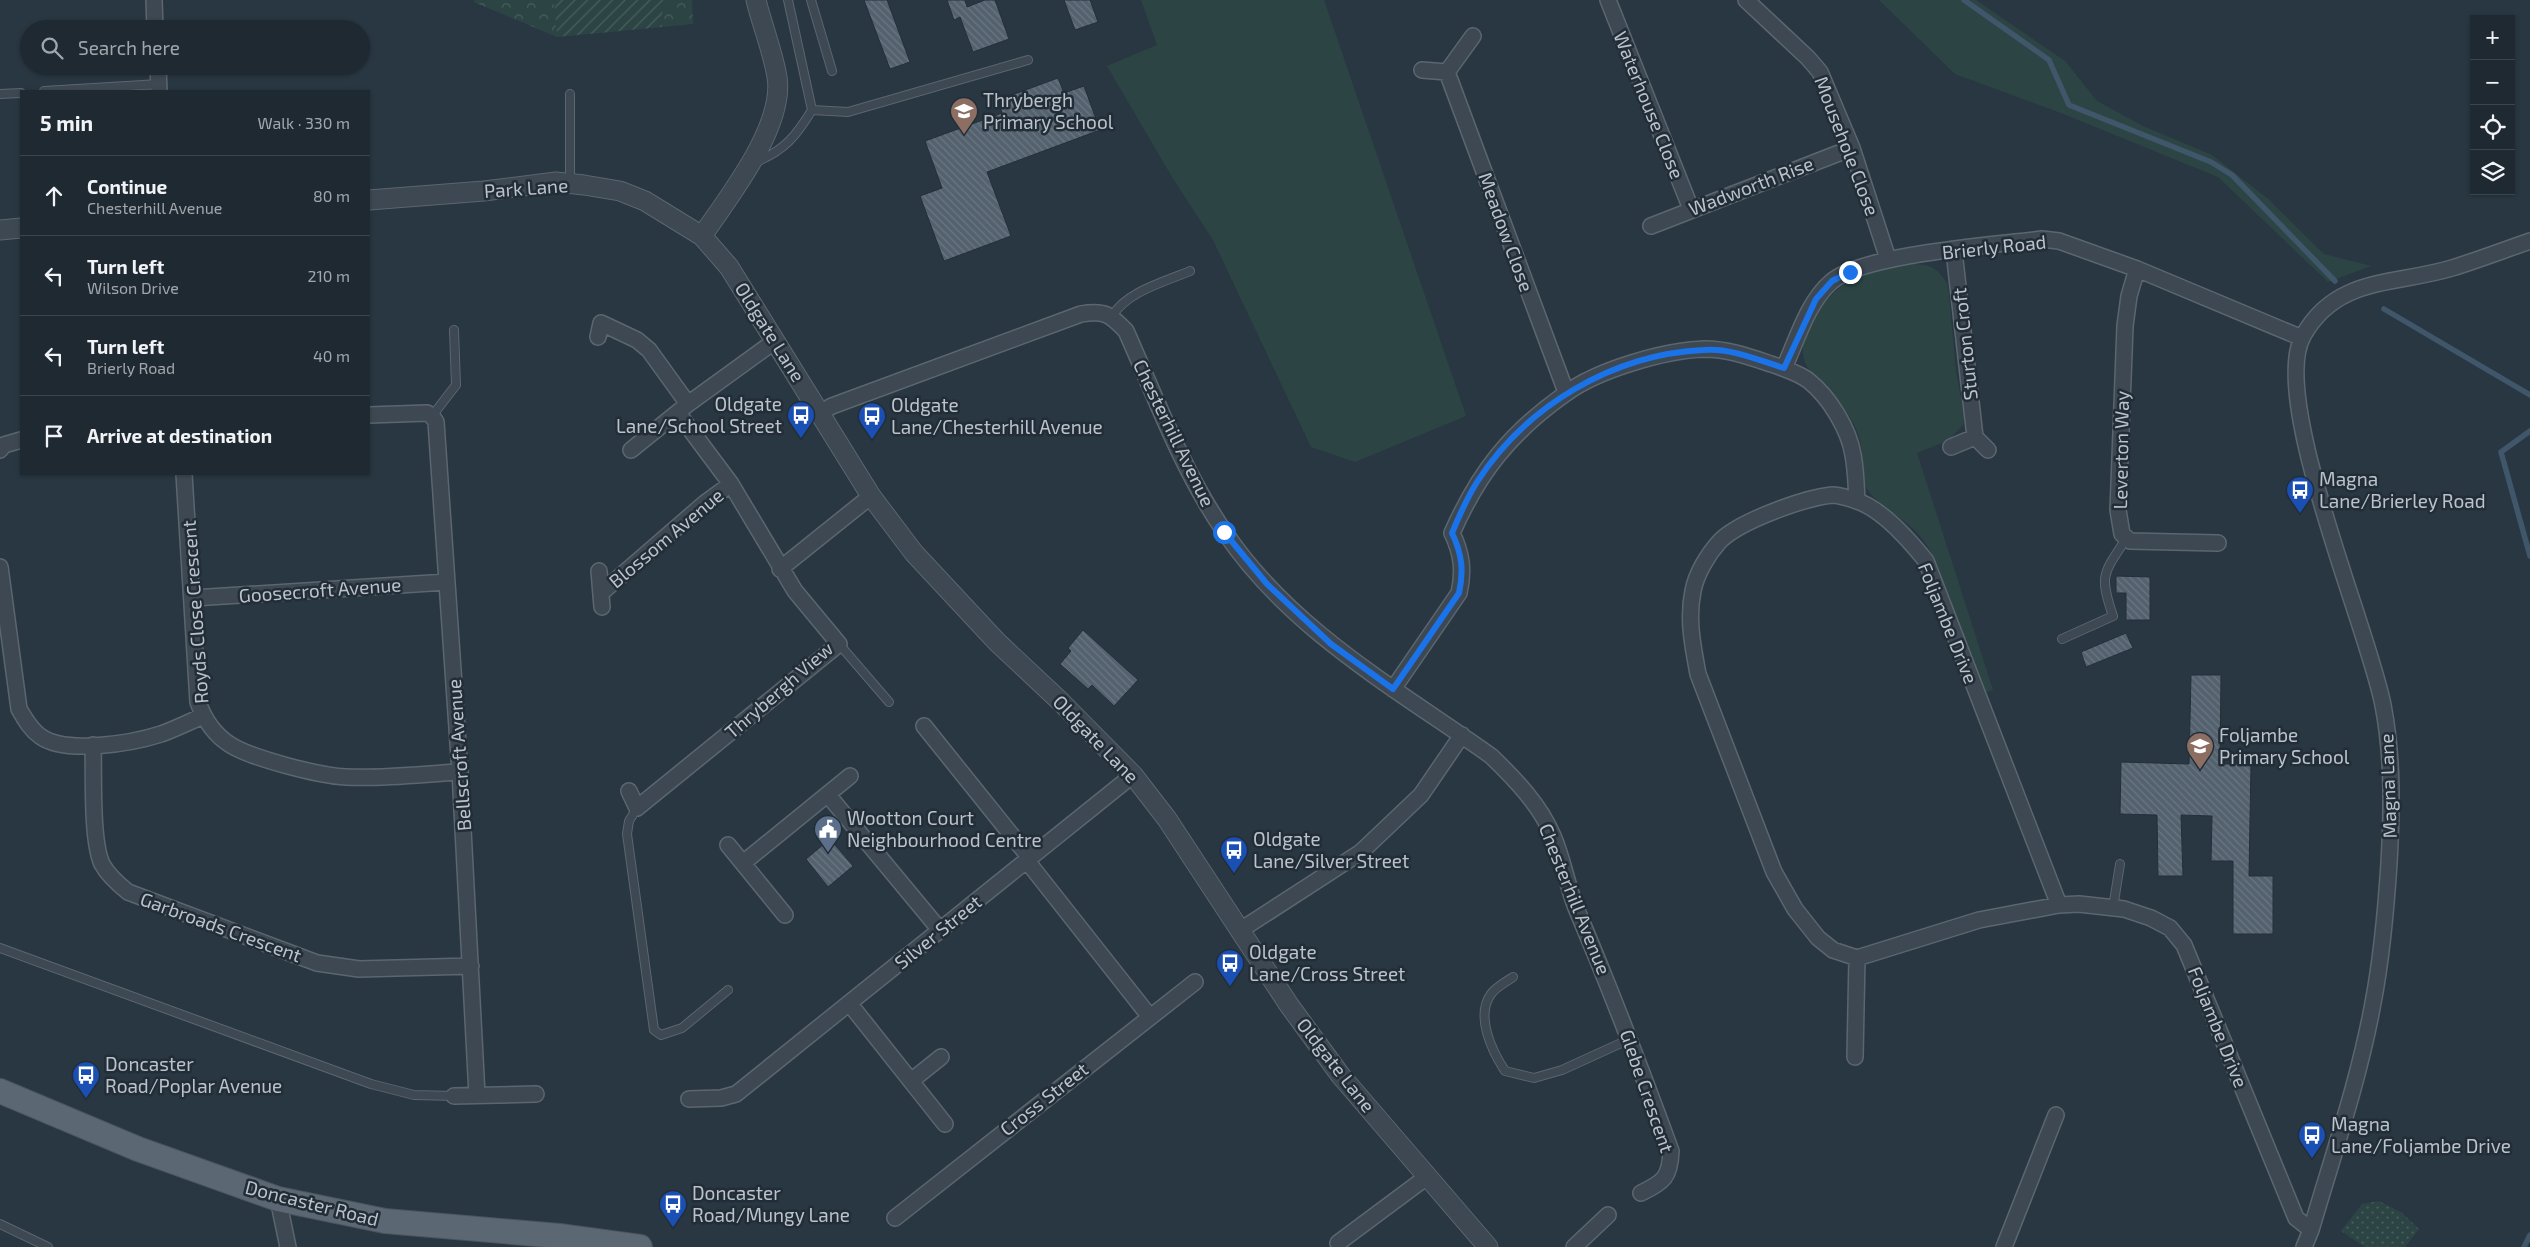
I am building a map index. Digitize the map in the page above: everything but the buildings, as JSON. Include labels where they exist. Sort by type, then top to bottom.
[{"type":"main road","name":"Doncaster Road","points":[[0,1091],[138,1149],[278,1199],[385,1221],[559,1236],[637,1247]]},
{"type":"street","points":[[154,0],[155,20]]},
{"type":"street","points":[[702,236],[750,164],[766,134],[776,104],[778,78],[756,0]]},
{"type":"street","name":"Waterhouse Close","points":[[1608,0],[1691,209]]},
{"type":"street","name":"Mousehole Close","points":[[1746,0],[1808,58],[1820,72],[1852,148],[1888,259]]},
{"type":"street","points":[[1422,70],[1447,72],[1473,36]]},
{"type":"street","name":"Meadow Close","points":[[1447,72],[1566,392]]},
{"type":"street","points":[[158,75],[159,88]]},
{"type":"street","name":"Wadworth Rise","points":[[1651,226],[1852,148]]},
{"type":"street","name":"Park Lane","points":[[370,200],[484,191],[563,182],[620,191],[645,201],[702,236]]},
{"type":"street","points":[[0,230],[20,228]]},
{"type":"street","name":"Oldgate Lane","points":[[702,236],[729,267],[821,412],[871,496],[914,553],[958,602],[1133,776],[1167,819],[1289,1005],[1341,1076],[1488,1247]]},
{"type":"street","name":"Brierly Road","points":[[1784,368],[1816,299],[1832,281],[1850,272],[1888,259],[2042,239],[2059,241],[2137,269],[2302,338]]},
{"type":"street","name":"Magna Lane","points":[[2304,1247],[2311,1230],[2360,1062],[2373,1005],[2384,935],[2392,820],[2391,766],[2383,703],[2356,608],[2317,487],[2300,420],[2295,381],[2297,358],[2302,338],[2315,319],[2338,297],[2382,281],[2450,269],[2530,241]]},
{"type":"street","name":"Sturton Croft","points":[[1954,251],[1975,437]]},
{"type":"street","name":"Leverton Way","points":[[2126,539],[2122,534],[2118,510],[2125,326],[2129,296],[2137,269]]},
{"type":"street","points":[[821,412],[832,406],[1081,314],[1096,312],[1112,316]]},
{"type":"street","name":"Chesterhill Avenue","points":[[1112,316],[1126,331],[1180,452],[1224,532],[1267,584],[1324,637],[1393,689],[1491,756],[1514,778],[1530,797],[1553,835],[1575,905],[1617,1004]]},
{"type":"street","name":"Thrybergh View","points":[[598,338],[601,323],[637,340],[649,350],[683,409],[731,484],[780,569],[795,591],[840,644],[638,808]]},
{"type":"street","points":[[631,450],[775,341]]},
{"type":"street","points":[[1393,689],[1459,593],[1462,576],[1460,551],[1452,533],[1476,483],[1496,456],[1519,431],[1566,392],[1612,370],[1665,354],[1697,350],[1740,354],[1784,368],[1808,380],[1828,401],[1843,427],[1853,453],[1857,500]]},
{"type":"street","points":[[370,415],[427,414],[432,416]]},
{"type":"street","name":"Bellscroft Avenue","points":[[432,416],[436,422],[460,772],[476,1095]]},
{"type":"street","points":[[1951,447],[1975,437],[1988,450]]},
{"type":"street","points":[[0,450],[4,445],[20,440]]},
{"type":"street","name":"Royds Close Crescent","points":[[184,475],[198,702],[203,716],[215,732],[229,744],[246,752],[304,769],[345,777],[460,772]]},
{"type":"street","name":"Blossom Avenue","points":[[598,571],[602,600],[705,503],[731,484]]},
{"type":"street","name":"Foljambe Drive","points":[[2059,905],[1926,561],[1908,539],[1884,518],[1857,500],[1834,495],[1802,502],[1737,527],[1720,541],[1704,563],[1693,590],[1690,618],[1692,644],[1698,674],[1774,872],[1795,909],[1818,938],[1833,950],[1857,958],[1979,920],[2059,905],[2079,904],[2113,908],[2151,918],[2170,928],[2184,945],[2296,1218],[2311,1230]]},
{"type":"street","points":[[780,569],[871,496]]},
{"type":"street","points":[[2126,539],[2130,541],[2218,544]]},
{"type":"street","points":[[0,568],[6,673],[19,709],[28,725],[41,737],[58,744],[93,745],[136,741],[203,716]]},
{"type":"street","name":"Goosecroft Avenue","points":[[193,598],[447,582]]},
{"type":"street","points":[[924,726],[1150,1017]]},
{"type":"street","points":[[1239,930],[1362,852],[1421,795],[1462,735]]},
{"type":"street","name":"Garbroads Crescent","points":[[93,745],[96,846],[102,864],[114,880],[128,892],[316,963],[359,969],[471,966]]},
{"type":"street","points":[[743,863],[850,776]]},
{"type":"street","name":"Silver Street","points":[[688,1100],[721,1098],[736,1094],[1133,776]]},
{"type":"street","points":[[629,791],[638,808]]},
{"type":"street","points":[[828,795],[940,930]]},
{"type":"street","points":[[728,845],[785,915]]},
{"type":"street","points":[[1855,1057],[1857,958]]},
{"type":"street","name":"Cross Street","points":[[895,1218],[1195,982]]},
{"type":"street","points":[[849,1003],[945,1124]]},
{"type":"street","name":"Glebe Crescent","points":[[1617,1004],[1671,1151],[1670,1169],[1665,1178],[1641,1193]]},
{"type":"street","points":[[911,1081],[941,1057]]},
{"type":"street","points":[[454,1096],[536,1094]]},
{"type":"street","points":[[2004,1247],[2056,1115]]},
{"type":"street","points":[[1338,1243],[1428,1176]]},
{"type":"street","points":[[278,1199],[288,1247]]},
{"type":"street","points":[[1574,1247],[1608,1215]]},
{"type":"lane","points":[[750,164],[778,153],[800,132],[812,110],[788,0]]},
{"type":"lane","points":[[811,0],[832,72]]},
{"type":"lane","points":[[812,110],[848,112],[1028,60]]},
{"type":"lane","points":[[82,90],[159,88]]},
{"type":"lane","points":[[0,94],[20,93]]},
{"type":"lane","points":[[563,182],[570,94]]},
{"type":"lane","points":[[1112,316],[1118,305],[1130,297],[1190,271]]},
{"type":"lane","points":[[432,416],[456,386],[454,330]]},
{"type":"lane","points":[[2062,639],[2114,616],[2103,587],[2108,566],[2126,539]]},
{"type":"lane","points":[[840,644],[889,702]]},
{"type":"lane","points":[[638,808],[629,821],[627,834],[654,1030],[661,1035],[682,1028],[728,990]]},
{"type":"lane","points":[[2113,908],[2120,864]]},
{"type":"lane","points":[[0,948],[371,1084],[414,1096],[454,1096]]},
{"type":"lane","points":[[1513,977],[1492,992],[1484,1011],[1487,1032],[1505,1071],[1534,1078],[1562,1070],[1630,1039]]},
{"type":"lane","points":[[0,1224],[48,1247]]},
{"type":"green space","points":[[474,0],[554,0],[557,37],[474,2]]},
{"type":"green space","points":[[554,0],[663,0],[662,27],[557,37]]},
{"type":"green space","points":[[663,0],[692,0],[693,24],[662,27]]},
{"type":"green space","points":[[1141,0],[1324,0],[1466,416],[1355,462],[1311,447],[1213,240],[1172,177],[1107,66],[1157,45]]},
{"type":"green space","points":[[1879,0],[1976,0],[2065,61],[2097,101],[2143,126],[2212,155],[2267,198],[2324,254],[2371,266],[2328,282],[2218,177],[2061,113],[1955,74]]},
{"type":"green space","points":[[1910,264],[1928,266],[1937,270],[1948,285],[1956,371],[1964,414],[1963,425],[1949,440],[1917,453],[1993,690],[1986,692],[1983,689],[1932,554],[1918,534],[1877,501],[1866,487],[1862,472],[1862,451],[1855,428],[1840,403],[1813,375],[1805,362],[1803,349],[1805,336],[1810,323],[1828,298],[1851,279],[1862,273],[1879,268]]},
{"type":"green space","points":[[2379,1201],[2402,1213],[2419,1229],[2405,1247],[2365,1247],[2341,1231],[2362,1204]]},
{"type":"waterway","points":[[1964,0],[2049,60],[2069,105],[2211,162],[2232,175],[2335,281]]},
{"type":"waterway","points":[[2384,309],[2530,395]]},
{"type":"waterway","points":[[2530,431],[2501,452],[2530,556]]},
{"type":"waterway","points":[[2524,1247],[2530,1235]]},
{"type":"place","name":"Thrybergh Primary School","points":[[964,135]]},
{"type":"place","name":"Oldgate Lane/School Street","points":[[801,439]]},
{"type":"place","name":"Oldgate Lane/Chesterhill Avenue","points":[[872,440]]},
{"type":"place","name":"Magna Lane/Brierley Road","points":[[2300,514]]},
{"type":"place","name":"Foljambe Primary School","points":[[2200,770]]},
{"type":"place","name":"Wootton Court Neighbourhood Centre","points":[[828,853]]},
{"type":"place","name":"Oldgate Lane/Silver Street","points":[[1234,874]]},
{"type":"place","name":"Oldgate Lane/Cross Street","points":[[1230,987]]},
{"type":"place","name":"Doncaster Road/Poplar Avenue","points":[[86,1099]]},
{"type":"place","name":"Magna Lane/Foljambe Drive","points":[[2312,1159]]},
{"type":"place","name":"Doncaster Road/Mungy Lane","points":[[673,1228]]},
{"type":"route","points":[[1224,532],[1267,584],[1331,644],[1393,689],[1459,593],[1462,576],[1460,551],[1452,533],[1476,483],[1496,456],[1519,431],[1566,392],[1612,370],[1665,354],[1705,350],[1740,354],[1784,368],[1816,299],[1832,281],[1850,272]]}]
